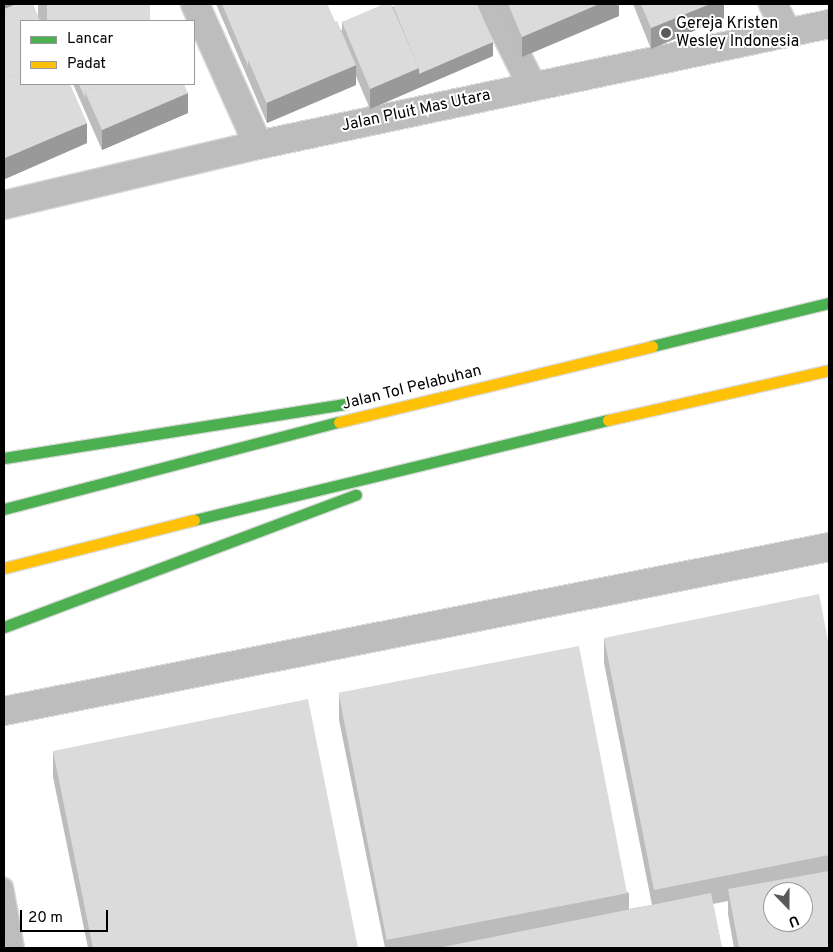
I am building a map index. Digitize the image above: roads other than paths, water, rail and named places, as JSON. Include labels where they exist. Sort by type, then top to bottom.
[{"type":"highway","name":"Jalan Tol Pelabuhan","points":[[4,509],[307,430],[829,303]]},
{"type":"highway","points":[[4,568],[479,449],[829,370]]},
{"type":"highway","points":[[382,398],[530,376]]},
{"type":"highway","points":[[4,458],[353,403]]},
{"type":"highway","points":[[4,627],[479,449]]},
{"type":"street","points":[[195,4],[258,144]]},
{"type":"street","points":[[491,4],[532,86]]},
{"type":"street","points":[[773,4],[786,31]]},
{"type":"street","name":"Jalan Pluit Mas Utara","points":[[4,205],[258,144],[786,31],[829,24]]},
{"type":"street","points":[[4,711],[829,548]]},
{"type":"lane","points":[[4,887],[15,948]]},
{"type":"place","name":"Gereja Kristen Wesley Indonesia","points":[[666,33]]}]
